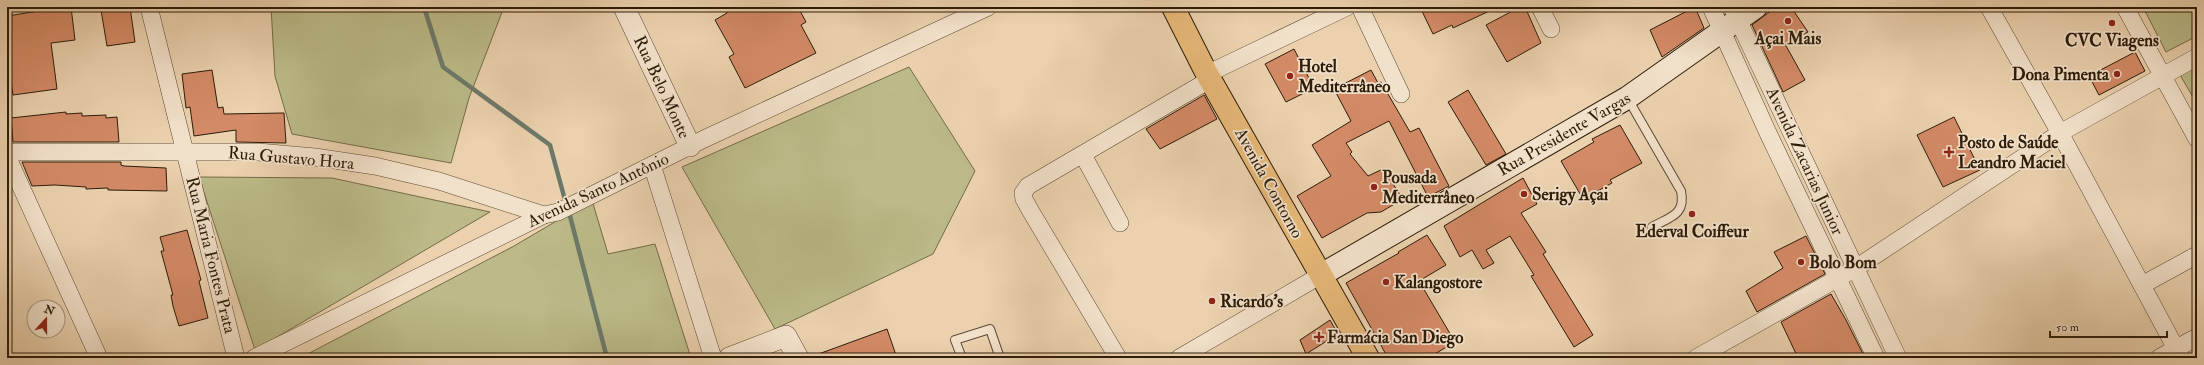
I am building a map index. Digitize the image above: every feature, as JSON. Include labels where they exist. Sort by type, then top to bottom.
[{"type":"main road","name":"Avenida Contorno","points":[[1172,7],[1209,77],[1368,358]]},
{"type":"main road","name":"Rua Presidente Vargas","points":[[1321,274],[1627,98],[1731,19],[1756,7]]},
{"type":"street","name":"Rua Maria Fontes Prata","points":[[150,7],[236,358]]},
{"type":"street","name":"Rua Belo Monte","points":[[624,7],[690,146]]},
{"type":"street","name":"Avenida Santo Antônio","points":[[254,358],[544,215],[558,212],[690,146],[988,7]]},
{"type":"street","points":[[1118,358],[1030,210],[1023,195],[1028,186],[1083,155],[1209,77],[1347,7]]},
{"type":"street","points":[[1360,7],[1401,94]]},
{"type":"street","points":[[1540,7],[1551,29]]},
{"type":"street","name":"Avenida Zacarias Junior","points":[[1711,7],[1731,19],[1856,268],[1898,358]]},
{"type":"street","points":[[1989,7],[2060,133],[2178,354]]},
{"type":"street","points":[[2125,7],[2162,78],[2197,139]]},
{"type":"street","name":"Avenida Zacarias Junior","points":[[1731,19],[1837,278],[1876,358]]},
{"type":"street","points":[[2154,62],[2162,65],[2169,64],[2197,50]]},
{"type":"street","points":[[1696,358],[1856,268],[2060,133],[2162,78],[2197,57]]},
{"type":"street","name":"Rua Gustavo Hora","points":[[7,152],[258,152],[315,157],[375,166],[439,182],[544,215]]},
{"type":"street","points":[[1083,155],[1120,223]]},
{"type":"street","points":[[7,156],[99,358]]},
{"type":"street","points":[[652,165],[713,358]]},
{"type":"street","points":[[2142,285],[2197,255]]},
{"type":"street","points":[[1179,358],[1205,351],[1321,274]]},
{"type":"street","points":[[729,358],[786,336],[798,358]]},
{"type":"street","points":[[2159,358],[2178,354],[2197,337]]},
{"type":"lane","points":[[1627,98],[1682,195],[1682,206],[1678,212],[1652,227]]},
{"type":"lane","points":[[962,358],[955,340],[990,329],[1000,358]]},
{"type":"shaded area","points":[[271,7],[504,7],[469,98],[451,163],[292,134],[275,76]]},
{"type":"shaded area","points":[[2143,7],[2197,7],[2197,36],[2166,52]]},
{"type":"shaded area","points":[[2197,66],[2197,104],[2180,75]]},
{"type":"shaded area","points":[[909,67],[975,171],[933,254],[775,329],[682,167]]},
{"type":"shaded area","points":[[199,177],[332,178],[490,212],[255,350]]},
{"type":"shaded area","points":[[592,200],[608,254],[655,244],[691,358],[300,358],[514,246]]},
{"type":"building","points":[[71,7],[75,40],[51,43],[57,89],[13,95],[7,54],[7,50],[11,49],[7,16]]},
{"type":"building","points":[[130,7],[135,42],[107,46],[101,10]]},
{"type":"building","points":[[724,7],[798,7],[806,22],[801,25],[816,53],[745,88],[729,57],[734,54],[715,20],[727,13]]},
{"type":"building","points":[[1420,7],[1498,7],[1453,28],[1452,25],[1433,34]]},
{"type":"building","points":[[1520,7],[1525,7],[1541,43],[1507,62],[1486,25]]},
{"type":"building","points":[[1695,7],[1704,28],[1662,57],[1650,30]]},
{"type":"building","points":[[1776,7],[1791,7],[1808,32],[1785,44],[1805,80],[1783,92],[1752,25]]},
{"type":"building","name":"Hotel Mediterrâneo","points":[[1294,49],[1314,88],[1286,102],[1265,64]]},
{"type":"building","name":"Dona Pimenta","points":[[2135,52],[2145,71],[2099,95],[2089,76]]},
{"type":"building","points":[[212,70],[218,108],[223,107],[224,114],[284,113],[286,143],[236,142],[236,130],[194,136],[190,107],[186,108],[182,74]]},
{"type":"building","points":[[1371,70],[1378,83],[1381,82],[1410,132],[1419,128],[1449,186],[1428,197],[1389,121],[1346,143],[1352,152],[1350,154],[1368,176],[1383,169],[1403,199],[1381,212],[1367,213],[1322,238],[1297,196],[1331,176],[1312,145],[1351,121],[1334,89]]},
{"type":"building","points":[[1468,90],[1506,154],[1486,165],[1448,102]]},
{"type":"building","points":[[1204,95],[1217,119],[1160,149],[1146,129]]},
{"type":"building","points":[[66,112],[66,114],[82,113],[82,116],[106,115],[106,118],[117,117],[119,142],[13,142],[11,118]]},
{"type":"building","name":"Posto de Saúde Leandro Maciel","points":[[1954,117],[1980,170],[1943,187],[1917,135]]},
{"type":"building","points":[[1620,125],[1642,163],[1610,180],[1612,183],[1583,199],[1561,161],[1594,142],[1592,139]]},
{"type":"building","points":[[22,162],[121,162],[121,165],[124,166],[166,168],[167,191],[108,190],[108,188],[86,189],[86,187],[55,185],[32,186]]},
{"type":"building","points":[[1523,178],[1537,204],[1521,213],[1546,252],[1543,254],[1593,335],[1574,347],[1531,276],[1534,275],[1510,236],[1486,250],[1494,263],[1483,269],[1472,250],[1460,257],[1444,226]]},
{"type":"building","points":[[187,230],[201,280],[199,281],[208,318],[179,326],[173,306],[171,295],[173,295],[161,251],[164,251],[160,237]]},
{"type":"building","points":[[1427,235],[1446,265],[1419,281],[1455,342],[1428,358],[1388,358],[1346,283],[1399,253],[1398,252]]},
{"type":"building","points":[[1806,236],[1825,274],[1757,312],[1746,291],[1783,268],[1774,252]]},
{"type":"building","points":[[1831,294],[1865,358],[1798,358],[1781,322]]},
{"type":"building","name":"Farmácia San Diego","points":[[1330,320],[1338,334],[1306,354],[1300,340]]},
{"type":"building","points":[[887,329],[897,358],[813,358],[813,356]]},
{"type":"waterway","points":[[424,7],[443,67],[550,145],[565,200]]},
{"type":"waterway","points":[[570,216],[607,358]]},
{"type":"place","name":"Açai Mais","points":[[1788,21]]},
{"type":"place","name":"CVC Viagens","points":[[2112,23]]},
{"type":"place","name":"Dona Pimenta","points":[[2117,74]]},
{"type":"place","name":"Hotel Mediterrâneo","points":[[1290,76]]},
{"type":"place","name":"Posto de Saúde Leandro Maciel","points":[[1949,152]]},
{"type":"place","name":"Pousada Mediterrâneo","points":[[1374,187]]},
{"type":"place","name":"Serigy Açai","points":[[1524,194]]},
{"type":"place","name":"Ederval Coiffeur","points":[[1692,214]]},
{"type":"place","name":"Bolo Bom","points":[[1801,262]]},
{"type":"place","name":"Kalangostore","points":[[1386,282]]},
{"type":"place","name":"Ricardo's","points":[[1212,301]]},
{"type":"place","name":"Farmácia San Diego","points":[[1319,337]]}]
